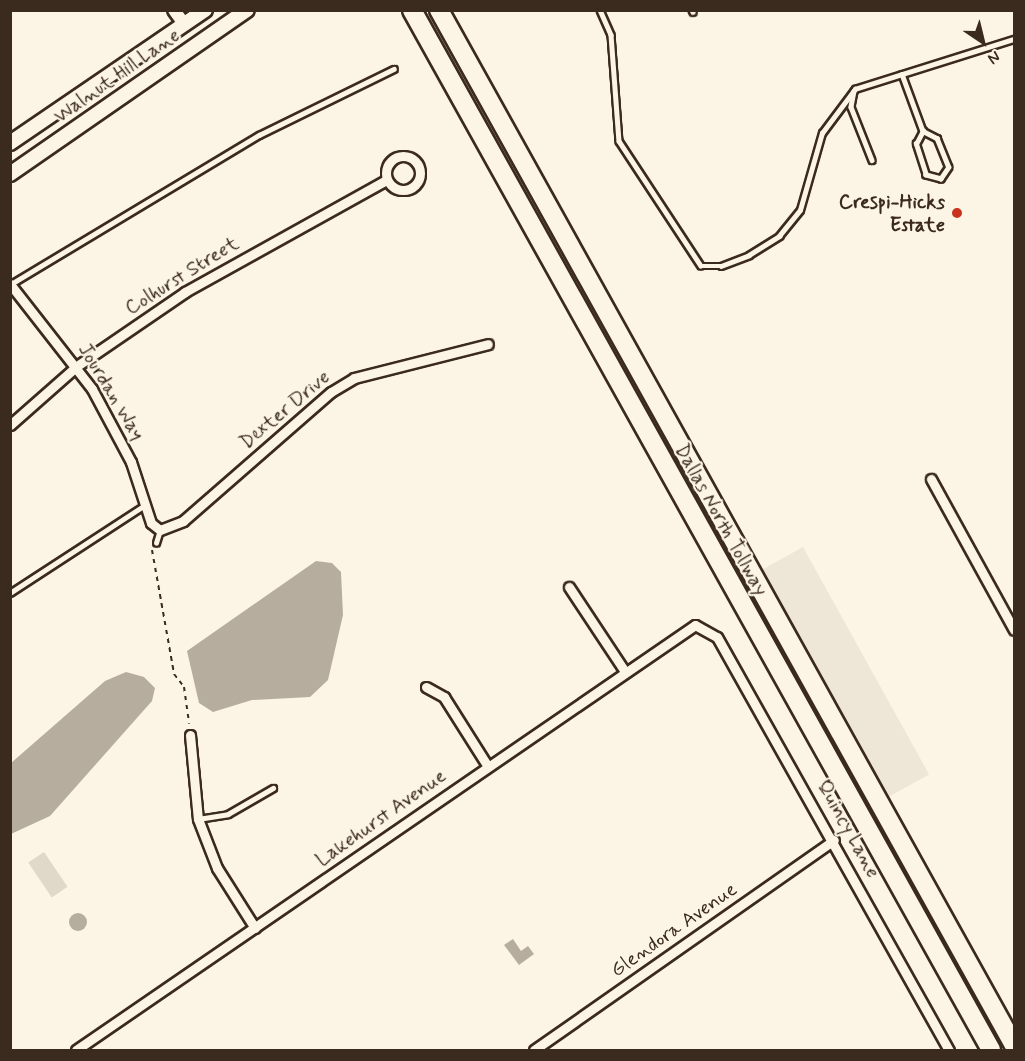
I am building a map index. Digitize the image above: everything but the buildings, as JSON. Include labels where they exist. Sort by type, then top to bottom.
[{"type":"highway","name":"Dallas North Tollway","points":[[412,10],[991,1050]]},
{"type":"highway","name":"Dallas North Tollway","points":[[439,10],[1013,1048]]},
{"type":"main road","name":"Walnut Hill Lane","points":[[10,143],[205,10]]},
{"type":"main road","name":"Walnut Hill Lane","points":[[10,174],[247,10]]},
{"type":"main road","points":[[184,24],[197,44]]},
{"type":"street","points":[[174,10],[184,24]]},
{"type":"street","name":"Colhurst Street","points":[[10,425],[77,366],[185,291],[386,180]]},
{"type":"street","name":"Jourdan Way","points":[[11,284],[77,366],[131,462],[145,506],[160,530]]},
{"type":"street","name":"Dexter Drive","points":[[160,530],[183,521],[331,392],[354,378],[488,344]]},
{"type":"street","points":[[931,479],[1014,630]]},
{"type":"street","points":[[569,587],[624,670]]},
{"type":"street","name":"Lakehurst Avenue","points":[[76,1050],[624,670],[695,625],[709,629]]},
{"type":"street","name":"Quincy Lane","points":[[709,629],[834,840],[949,1050]]},
{"type":"street","points":[[426,687],[444,697],[487,765]]},
{"type":"street","points":[[190,735],[198,819],[217,868],[255,928]]},
{"type":"street","name":"Glendora Avenue","points":[[534,1050],[834,840]]},
{"type":"lane","points":[[600,10],[611,35],[619,141],[688,254],[701,266],[721,266],[749,255],[779,236],[800,210],[822,133],[855,88],[1014,39]]},
{"type":"lane","points":[[11,284],[259,135],[394,69]]},
{"type":"lane","points":[[902,74],[923,131],[937,138],[950,167],[941,179],[926,175],[916,144],[923,131]]},
{"type":"lane","points":[[855,88],[851,107],[872,160]]},
{"type":"lane","points":[[10,593],[145,506]]},
{"type":"lane","points":[[156,543],[160,530]]},
{"type":"lane","points":[[198,819],[228,814],[273,788]]},
{"type":"path","points":[[156,543],[152,546],[174,675],[187,701],[188,716]]},
{"type":"shaded area","points":[[803,547],[929,774],[888,797],[762,570]]},
{"type":"shaded area","points":[[316,561],[332,563],[341,572],[343,615],[328,680],[310,697],[252,700],[213,712],[199,703],[187,651]]},
{"type":"shaded area","points":[[126,672],[144,677],[155,688],[152,701],[50,816],[11,834],[11,763],[105,681]]},
{"type":"shaded area","points":[[44,852],[67,887],[52,897],[28,863]]},
{"type":"shaded area","points":[[78,913],[84,916],[87,922],[84,928],[78,931],[72,928],[69,922],[72,916]]},
{"type":"shaded area","points":[[513,939],[521,951],[528,946],[534,954],[519,965],[504,945]]},
{"type":"place","name":"Crespi-Hicks Estate","points":[[957,213]]}]
